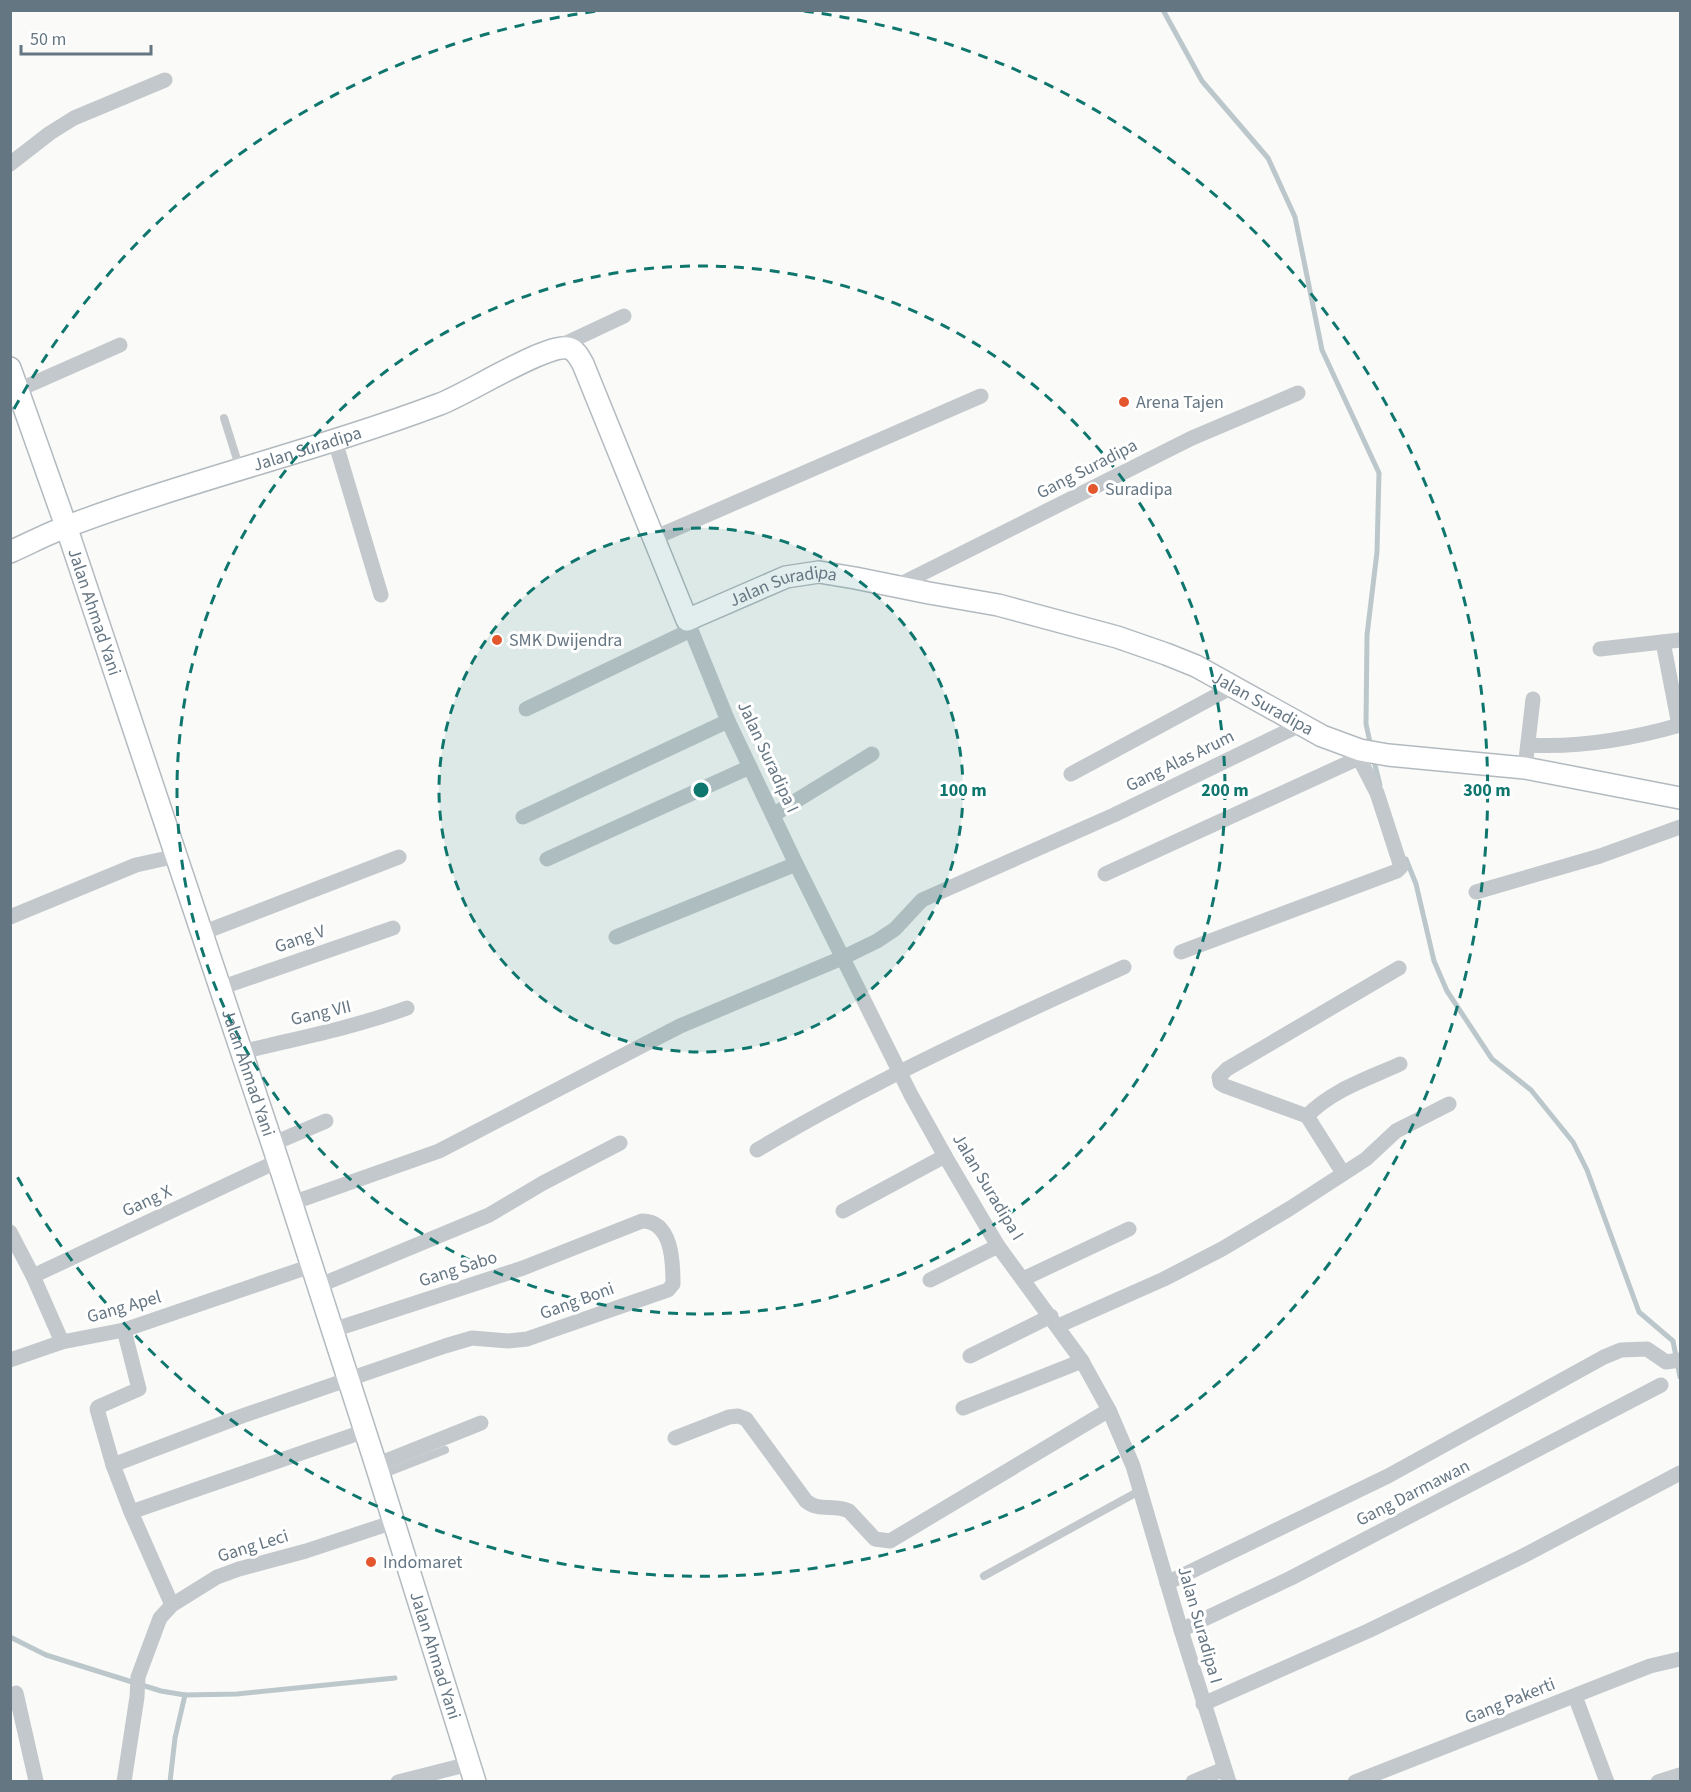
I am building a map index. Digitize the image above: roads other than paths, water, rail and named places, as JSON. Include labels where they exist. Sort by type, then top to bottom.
[{"type":"street","points":[[10,164],[50,133],[74,118],[165,80]]},
{"type":"street","points":[[555,349],[624,316]]},
{"type":"street","points":[[18,390],[120,345]]},
{"type":"street","points":[[526,709],[689,625],[579,357],[571,349],[555,349]]},
{"type":"street","name":"Jalan Suradipa","points":[[10,552],[66,526],[240,469],[335,441],[450,400],[538,355],[555,349]]},
{"type":"street","name":"Jalan Ahmad Yani","points":[[10,368],[66,526],[177,856],[333,1330],[357,1377],[365,1431],[472,1773]]},
{"type":"street","name":"Gang Suradipa","points":[[897,586],[1192,438],[1298,393]]},
{"type":"street","points":[[654,538],[981,396]]},
{"type":"street","points":[[335,441],[381,595]]},
{"type":"street","name":"Jalan Suradipa","points":[[689,625],[714,609],[772,582],[800,573],[819,572],[998,604],[1117,637],[1186,662],[1234,686],[1300,725],[1357,753],[1525,768],[1680,798]]},
{"type":"street","name":"Jalan Suradipa I","points":[[689,625],[728,721],[900,1073],[998,1246],[1082,1361],[1109,1410],[1134,1466],[1226,1775]]},
{"type":"street","points":[[1600,648],[1680,640]]},
{"type":"street","points":[[1528,746],[1559,747],[1613,741],[1680,725],[1663,642]]},
{"type":"street","points":[[1071,774],[1234,686]]},
{"type":"street","points":[[1525,768],[1533,699]]},
{"type":"street","points":[[523,817],[728,721]]},
{"type":"street","name":"Gang Alas Arum","points":[[292,1203],[439,1151],[680,1026],[877,941],[895,929],[922,900],[1077,831],[1300,725]]},
{"type":"street","points":[[1105,874],[1357,753],[1377,793],[1401,867],[1397,871],[1181,952]]},
{"type":"street","points":[[773,815],[872,754]]},
{"type":"street","points":[[547,859],[750,767]]},
{"type":"street","points":[[1476,892],[1600,856],[1680,827]]},
{"type":"street","points":[[10,917],[136,865],[177,856]]},
{"type":"street","points":[[202,933],[399,857]]},
{"type":"street","points":[[616,937],[796,864]]},
{"type":"street","name":"Gang V","points":[[220,988],[393,928]]},
{"type":"street","points":[[757,1150],[799,1124],[900,1073],[1124,966]]},
{"type":"street","points":[[1343,1173],[1307,1116],[1225,1086],[1220,1083],[1219,1075],[1399,968]]},
{"type":"street","name":"Gang VII","points":[[242,1052],[346,1029],[407,1008]]},
{"type":"street","points":[[1307,1116],[1321,1102],[1335,1093],[1400,1064]]},
{"type":"street","points":[[970,1356],[1164,1279],[1222,1249],[1366,1159],[1396,1131],[1449,1104]]},
{"type":"street","name":"Gang X","points":[[33,1276],[275,1152],[326,1121]]},
{"type":"street","name":"Gang Apel","points":[[10,1360],[62,1342],[124,1330],[315,1276],[489,1215],[620,1143]]},
{"type":"street","points":[[843,1211],[945,1156]]},
{"type":"street","name":"Gang Boni","points":[[357,1377],[472,1338],[508,1341],[527,1339],[668,1290],[673,1284],[667,1237],[660,1226],[653,1222],[642,1221],[594,1239]]},
{"type":"street","points":[[1023,1280],[1129,1229]]},
{"type":"street","points":[[10,1232],[33,1276],[62,1342]]},
{"type":"street","name":"Gang Sabo","points":[[333,1330],[523,1268],[594,1239]]},
{"type":"street","points":[[930,1280],[998,1246]]},
{"type":"street","points":[[124,1330],[139,1389],[97,1409],[113,1465],[171,1605]]},
{"type":"street","points":[[1167,1583],[1388,1476],[1604,1357],[1621,1350],[1647,1349],[1666,1362],[1680,1360]]},
{"type":"street","points":[[963,1408],[1082,1361]]},
{"type":"street","points":[[113,1465],[242,1416],[357,1377]]},
{"type":"street","name":"Gang Darmawan","points":[[1181,1630],[1311,1567],[1661,1385]]},
{"type":"street","points":[[675,1438],[729,1417],[738,1416],[746,1419],[806,1501],[813,1507],[849,1510],[875,1539],[890,1541],[1109,1410]]},
{"type":"street","points":[[378,1470],[481,1423]]},
{"type":"street","points":[[131,1512],[365,1431]]},
{"type":"street","points":[[1203,1704],[1368,1631],[1523,1556],[1680,1473]]},
{"type":"street","name":"Gang Leci","points":[[124,1782],[138,1677],[160,1618],[171,1605],[217,1577],[394,1522]]},
{"type":"street","name":"Gang Pakerti","points":[[1355,1782],[1650,1666],[1680,1659]]},
{"type":"street","points":[[16,1693],[35,1781],[49,1782]]},
{"type":"street","points":[[1575,1696],[1607,1782]]},
{"type":"street","points":[[398,1782],[472,1773]]},
{"type":"street","points":[[1193,1782],[1226,1775]]},
{"type":"street","points":[[1658,1782],[1680,1775]]},
{"type":"lane","points":[[224,418],[240,469]]},
{"type":"lane","points":[[378,1470],[444,1450]]},
{"type":"lane","points":[[984,1576],[1141,1490]]},
{"type":"waterway","points":[[1163,10],[1202,81],[1268,158],[1295,217],[1322,350],[1379,473],[1377,552],[1367,635],[1366,724],[1371,747]]},
{"type":"waterway","points":[[1373,757],[1380,785]]},
{"type":"waterway","points":[[1406,859],[1416,884],[1434,961],[1447,991],[1492,1059],[1531,1090],[1573,1142],[1587,1170],[1639,1312],[1673,1341],[1680,1377]]},
{"type":"waterway","points":[[10,1637],[46,1655],[161,1691],[185,1695],[237,1694],[395,1678]]},
{"type":"waterway","points":[[170,1782],[175,1738],[185,1695]]},
{"type":"place","name":"Arena Tajen","points":[[1124,402]]},
{"type":"place","name":"Suradipa","points":[[1093,489]]},
{"type":"place","name":"SMK Dwijendra","points":[[497,640]]},
{"type":"place","name":"Indomaret","points":[[371,1562]]}]
